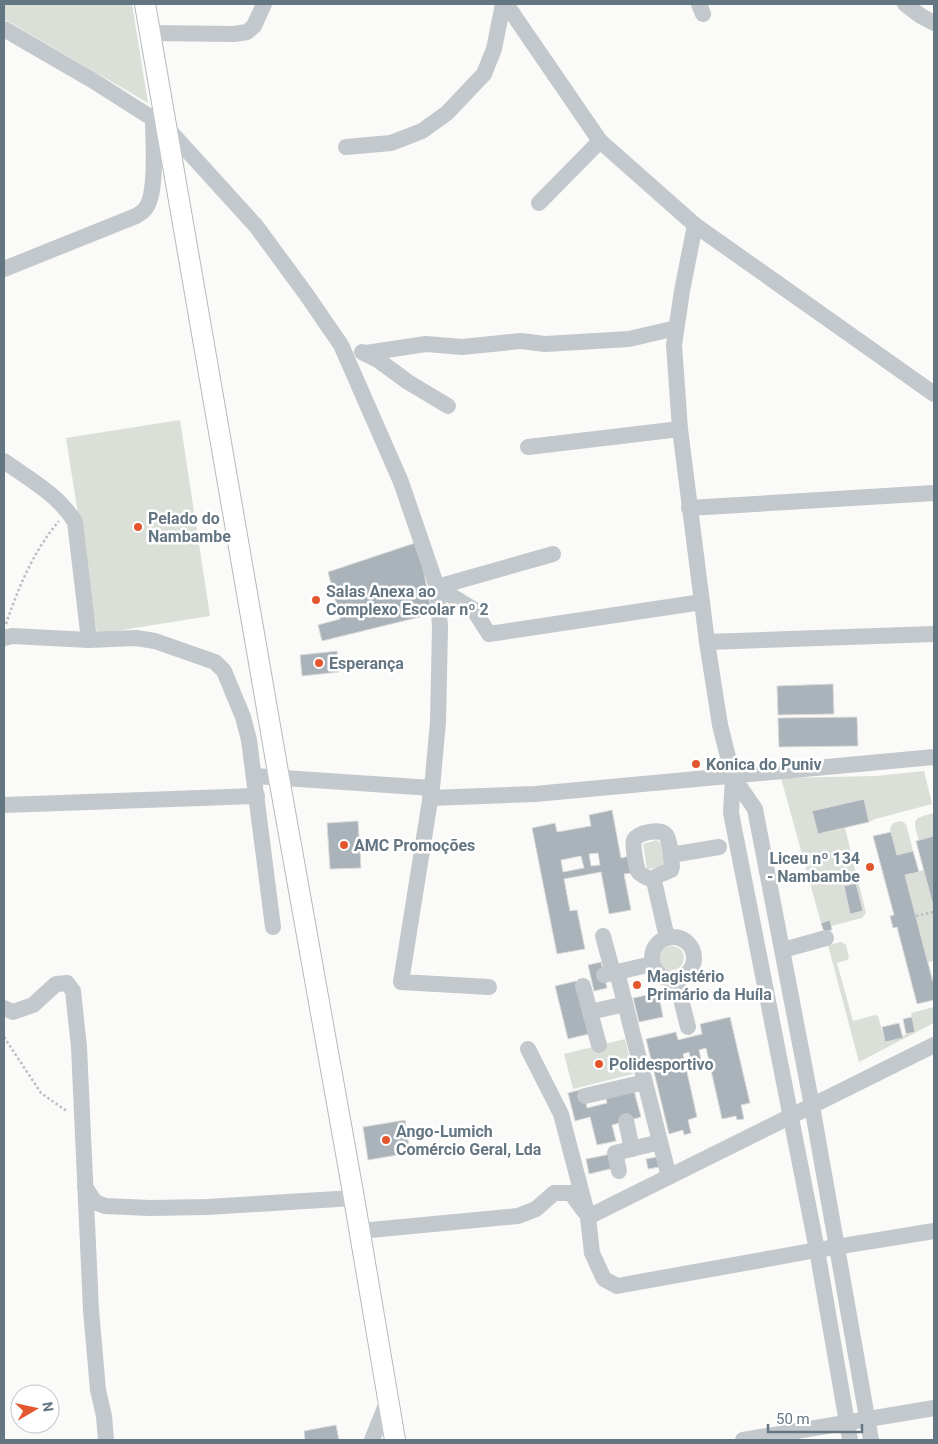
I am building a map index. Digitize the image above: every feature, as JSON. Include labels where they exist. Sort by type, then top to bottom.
[{"type":"main road","points":[[145,4],[150,33],[159,123],[279,778],[395,1440]]},
{"type":"street","points":[[150,33],[234,34],[247,32],[254,26],[264,4]]},
{"type":"street","points":[[504,4],[600,141],[695,226],[933,390],[934,410]]},
{"type":"street","points":[[346,147],[392,143],[422,131],[447,112],[484,74],[494,49],[504,4]]},
{"type":"street","points":[[905,4],[934,23]]},
{"type":"street","points":[[4,29],[92,80],[159,123],[256,226],[341,345],[401,482],[437,587],[440,627],[438,722],[429,818],[401,982],[489,987]]},
{"type":"street","points":[[4,269],[136,216],[146,208],[154,180],[159,123]]},
{"type":"street","points":[[539,204],[600,141]]},
{"type":"street","points":[[695,226],[682,291],[674,345],[680,429],[689,508],[720,725],[733,777],[731,813],[817,1250],[850,1440]]},
{"type":"street","points":[[366,353],[426,344],[462,346],[521,341],[545,344],[629,339],[676,328]]},
{"type":"street","points":[[629,339],[674,345]]},
{"type":"street","points":[[341,345],[366,353],[408,382],[448,406]]},
{"type":"street","points":[[528,447],[680,429]]},
{"type":"street","points":[[4,461],[53,497],[68,510],[76,522],[89,640]]},
{"type":"street","points":[[689,508],[934,493]]},
{"type":"street","points":[[437,587],[553,554]]},
{"type":"street","points":[[437,587],[473,609],[490,634],[702,602]]},
{"type":"street","points":[[708,642],[934,634]]},
{"type":"street","points":[[4,638],[12,636],[89,640],[136,638],[155,641],[216,662],[224,671],[243,717],[249,740],[273,926]]},
{"type":"street","points":[[254,776],[431,793],[535,794],[934,757]]},
{"type":"street","points":[[733,777],[755,809],[838,1247],[871,1440]]},
{"type":"street","points":[[4,805],[257,796]]},
{"type":"street","points":[[654,882],[657,876],[671,870],[672,866],[668,836],[663,832],[657,831],[639,835],[635,837],[633,842],[638,871],[641,875],[654,882],[667,938]]},
{"type":"street","points":[[671,855],[719,847]]},
{"type":"street","points":[[603,936],[611,974],[625,1004],[669,1177]]},
{"type":"street","points":[[676,937],[688,943],[694,955],[690,970],[686,975],[676,979],[665,978],[659,974],[652,964],[654,949],[658,943],[667,938],[676,937]]},
{"type":"street","points":[[783,950],[826,938]]},
{"type":"street","points":[[611,974],[652,964]]},
{"type":"street","points":[[676,979],[688,1027]]},
{"type":"street","points":[[4,1008],[13,1012],[33,1005],[56,984],[67,983],[73,991],[79,1047],[91,1310],[98,1390],[104,1416],[106,1440]]},
{"type":"street","points":[[584,986],[598,1045]]},
{"type":"street","points":[[590,1012],[625,1004]]},
{"type":"street","points":[[588,1217],[934,1045]]},
{"type":"street","points":[[528,1049],[561,1114],[588,1217],[592,1253],[604,1279],[617,1286],[934,1231]]},
{"type":"street","points":[[584,1096],[645,1082]]},
{"type":"street","points":[[626,1121],[632,1149]]},
{"type":"street","points":[[619,1171],[615,1153],[660,1142]]},
{"type":"street","points":[[85,1187],[95,1202],[106,1206],[150,1208],[208,1208],[354,1198]]},
{"type":"street","points":[[360,1232],[518,1216],[536,1209],[554,1192],[570,1193],[588,1217]]},
{"type":"street","points":[[372,1440],[388,1400]]},
{"type":"street","points":[[743,1440],[934,1408]]},
{"type":"path","points":[[4,630],[13,604],[47,535],[68,510]]},
{"type":"path","points":[[916,916],[934,912]]},
{"type":"path","points":[[4,1036],[41,1093],[82,1121]]},
{"type":"shaded area","points":[[4,4],[132,4],[148,103],[4,19]]},
{"type":"shaded area","name":"Pelado do Nambambe","points":[[180,420],[210,616],[97,634],[66,438]]},
{"type":"shaded area","points":[[924,771],[932,804],[869,822],[863,799],[812,812],[818,834],[845,828],[866,913],[862,918],[831,926],[829,920],[821,923],[781,778],[876,776]]},
{"type":"shaded area","points":[[934,813],[934,838],[919,841],[916,821],[918,818]]},
{"type":"shaded area","points":[[901,821],[906,824],[913,851],[897,855],[890,829],[893,823]]},
{"type":"shaded area","points":[[657,840],[662,844],[665,863],[661,868],[647,869],[643,844]]},
{"type":"shaded area","points":[[924,870],[934,909],[934,961],[928,962],[905,875]]},
{"type":"shaded area","points":[[841,942],[846,945],[849,958],[837,963],[853,1021],[875,1015],[878,1016],[885,1041],[915,1032],[911,1013],[934,1007],[934,1023],[859,1062],[828,945]]},
{"type":"shaded area","points":[[672,946],[680,950],[684,958],[680,966],[672,970],[664,966],[660,958],[664,950]]},
{"type":"shaded area","name":"Polidesportivo","points":[[625,1039],[633,1074],[573,1089],[564,1054]]},
{"type":"building","points":[[418,542],[432,614],[322,641],[318,625],[340,619],[328,572]]},
{"type":"building","name":"Esperança","points":[[337,651],[339,672],[302,676],[300,655]]},
{"type":"building","points":[[833,684],[834,714],[778,715],[777,686]]},
{"type":"building","points":[[857,717],[858,746],[779,747],[778,718]]},
{"type":"building","points":[[864,799],[869,822],[818,834],[812,811]]},
{"type":"building","points":[[612,810],[621,858],[630,856],[633,873],[624,874],[631,910],[609,914],[601,872],[564,879],[570,911],[577,910],[585,949],[557,954],[532,828],[555,823],[557,832],[591,826],[589,815]],"holes":[[[598,853],[600,865],[591,866],[589,854]],[[581,856],[584,868],[563,872],[561,860]]]},
{"type":"building","name":"AMC Promoções","points":[[358,821],[361,868],[330,869],[327,823]]},
{"type":"building","points":[[891,832],[897,855],[913,851],[919,872],[905,875],[934,981],[934,1000],[917,1004],[897,927],[893,928],[890,916],[894,915],[873,836]]},
{"type":"building","points":[[934,836],[934,909],[916,841]]},
{"type":"building","points":[[856,883],[863,911],[850,914],[844,886]]},
{"type":"building","points":[[830,920],[832,930],[824,932],[821,923]]},
{"type":"building","points":[[601,962],[607,988],[594,991],[588,965]]},
{"type":"building","points":[[576,981],[589,1034],[568,1039],[555,986]]},
{"type":"building","points":[[647,995],[648,998],[659,996],[663,1017],[639,1022],[633,998]]},
{"type":"building","points":[[730,1017],[750,1103],[741,1105],[744,1119],[737,1120],[736,1116],[722,1119],[706,1048],[699,1050],[701,1059],[691,1062],[689,1052],[683,1054],[697,1117],[688,1120],[691,1133],[684,1135],[683,1130],[669,1134],[646,1039],[676,1032],[678,1040],[702,1034],[700,1024]]},
{"type":"building","points":[[912,1017],[915,1032],[906,1034],[903,1019]]},
{"type":"building","points":[[899,1023],[903,1038],[885,1042],[882,1027]]},
{"type":"building","points":[[633,1087],[641,1117],[612,1125],[616,1141],[597,1145],[590,1117],[575,1121],[568,1093],[583,1089],[587,1108],[607,1103],[605,1094]]},
{"type":"building","name":"Ango-Lumich Comércio Geral, Lda","points":[[405,1120],[410,1153],[368,1160],[363,1127]]},
{"type":"building","points":[[611,1154],[614,1168],[589,1174],[586,1159]]},
{"type":"building","points":[[657,1157],[659,1167],[648,1169],[646,1159]]},
{"type":"building","points":[[336,1425],[339,1440],[305,1440],[304,1431]]},
{"type":"place","name":"Pelado do Nambambe","points":[[138,527]]},
{"type":"place","name":"Salas Anexa ao Complexo Escolar nº 2","points":[[316,600]]},
{"type":"place","name":"Esperança","points":[[319,663]]},
{"type":"place","name":"Konica do Puniv","points":[[696,764]]},
{"type":"place","name":"AMC Promoções","points":[[344,845]]},
{"type":"place","name":"Liceu nº 134 - Nambambe","points":[[870,867]]},
{"type":"place","name":"Magistério Primário da Huíla","points":[[637,985]]},
{"type":"place","name":"Polidesportivo","points":[[599,1064]]},
{"type":"place","name":"Ango-Lumich Comércio Geral, Lda","points":[[386,1140]]}]
